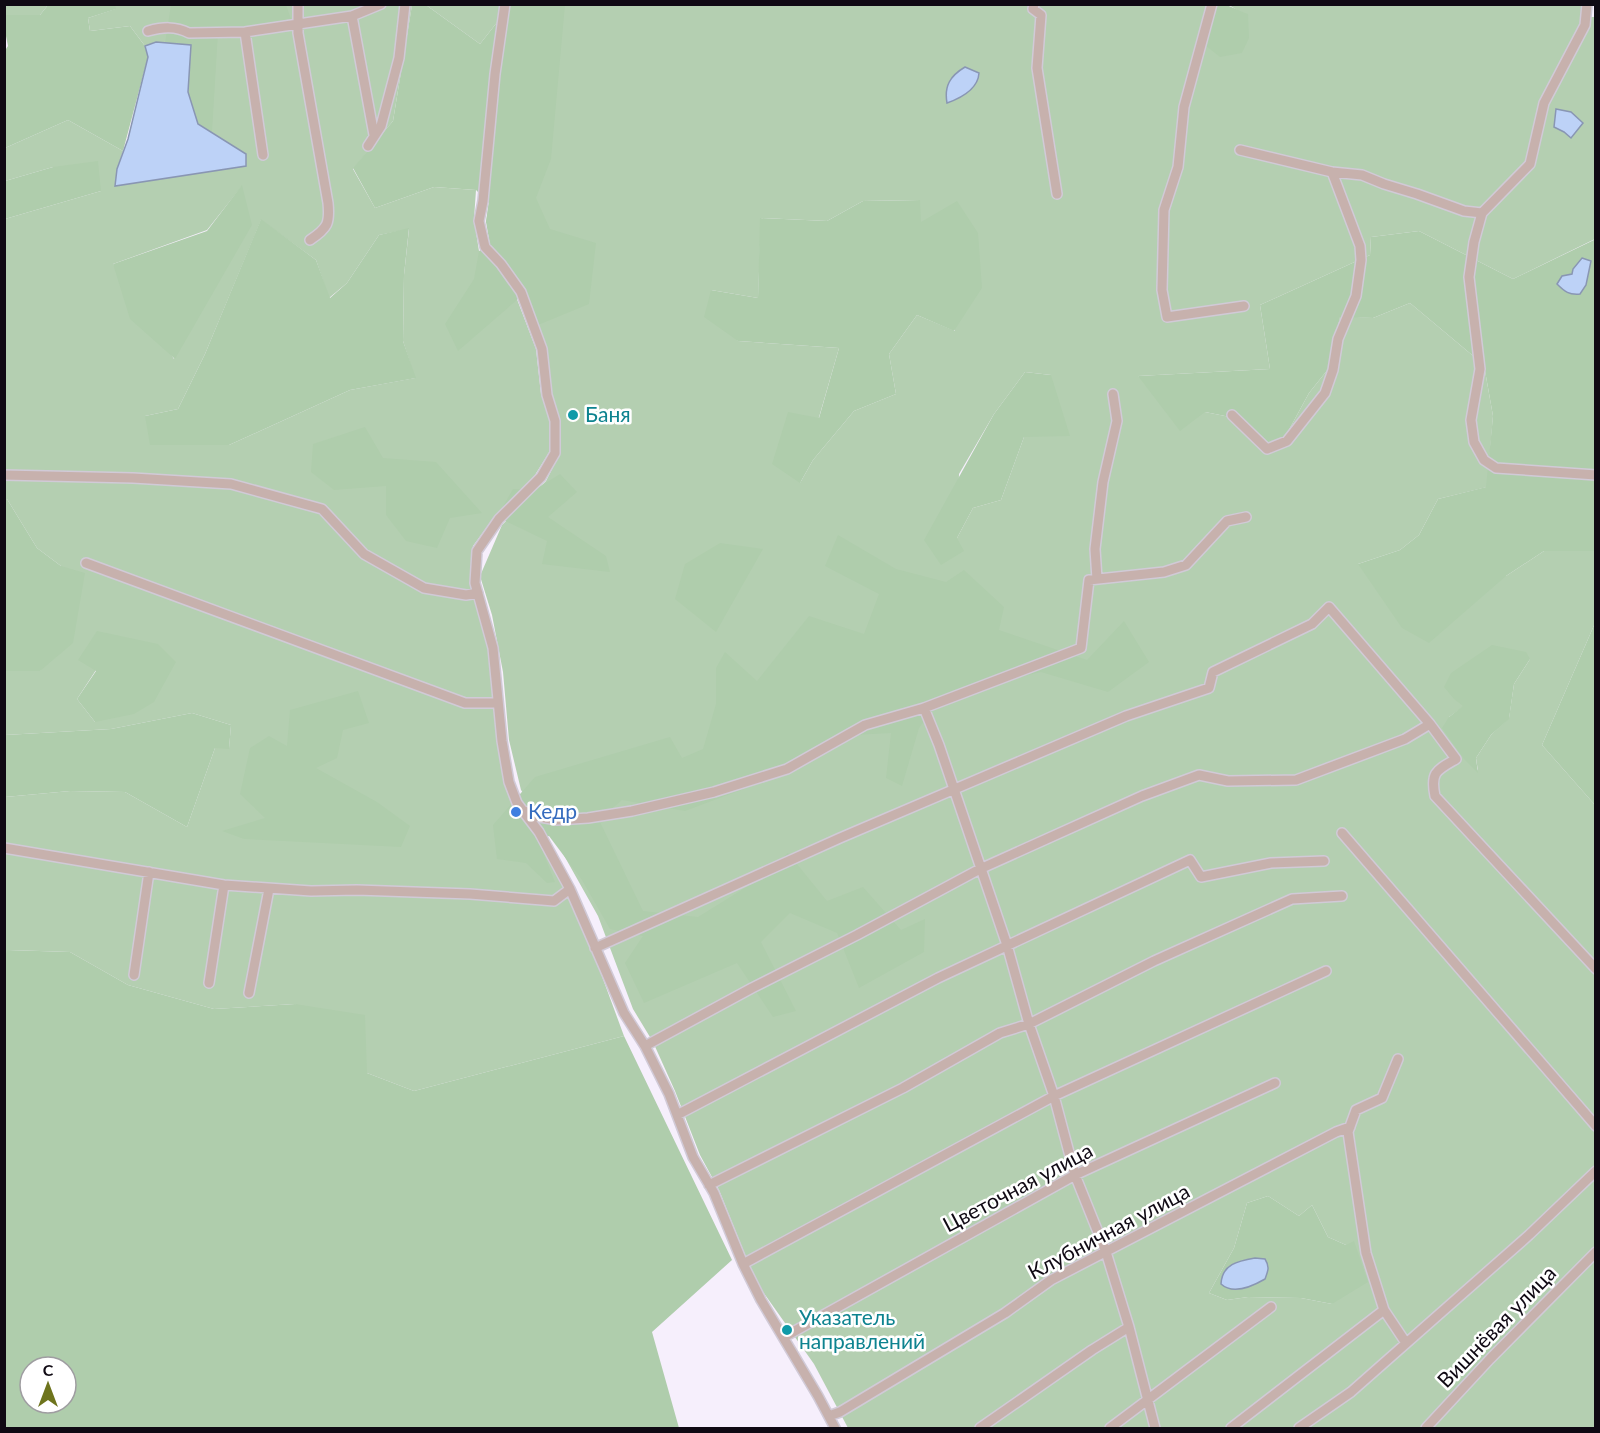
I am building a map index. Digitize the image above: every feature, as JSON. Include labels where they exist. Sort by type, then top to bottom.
[{"type":"street","points":[[298,4],[298,23],[329,220],[323,231],[310,240]]},
{"type":"street","points":[[148,31],[163,27],[181,29],[189,33],[245,32],[352,16],[381,4]]},
{"type":"street","points":[[368,146],[381,126],[399,58],[405,4]]},
{"type":"street","points":[[505,4],[479,221],[485,247],[501,264],[521,292],[542,349],[547,395],[555,421],[555,453],[541,477],[499,519],[477,551],[475,582],[493,648],[502,741],[509,782],[518,803],[539,832],[570,889],[624,1013],[645,1046],[677,1115],[693,1157],[709,1185],[761,1300],[835,1428]]},
{"type":"street","points":[[1034,4],[1034,9],[1041,15],[1037,68],[1057,194]]},
{"type":"street","points":[[1212,4],[1184,107],[1178,167],[1164,210],[1162,290],[1167,317],[1244,306]]},
{"type":"street","points":[[1587,4],[1585,25],[1544,103],[1530,164],[1482,213],[1474,242],[1469,277],[1480,369],[1471,420],[1474,442],[1485,460],[1496,468],[1596,475]]},
{"type":"street","points":[[352,16],[374,135]]},
{"type":"street","points":[[245,32],[263,155]]},
{"type":"street","points":[[1240,150],[1332,172],[1362,175],[1464,211],[1482,213]]},
{"type":"street","points":[[1232,416],[1267,449],[1287,441],[1325,393],[1333,370],[1338,339],[1356,296],[1361,260],[1360,246],[1332,172]]},
{"type":"street","points":[[1098,579],[1095,549],[1103,482],[1117,421],[1113,394]]},
{"type":"street","points":[[4,475],[133,478],[231,484],[322,509],[364,554],[424,588],[466,595],[478,593]]},
{"type":"street","points":[[524,811],[558,820],[588,818],[682,801],[787,769],[866,725],[924,708],[1081,648],[1089,580],[1164,572],[1186,565],[1227,521],[1246,517]]},
{"type":"street","points":[[86,563],[465,703],[498,702]]},
{"type":"street","points":[[595,948],[840,838],[1126,717],[1209,688],[1213,672],[1312,624],[1329,607],[1430,724],[1456,759],[1437,769],[1432,782],[1435,796],[1596,969]]},
{"type":"street","points":[[924,708],[939,745],[1007,945],[1029,1024],[1054,1096],[1075,1175],[1106,1252],[1129,1327],[1155,1428]]},
{"type":"street","points":[[645,1046],[980,869],[1142,796],[1199,775],[1228,781],[1296,780],[1405,739],[1430,724]]},
{"type":"street","points":[[1342,833],[1596,1126]]},
{"type":"street","points":[[4,848],[224,885],[269,889],[458,894],[554,901],[570,889]]},
{"type":"street","points":[[677,1115],[928,983],[1190,860],[1201,877],[1271,862],[1324,861]]},
{"type":"street","points":[[134,975],[149,872]]},
{"type":"street","points":[[209,983],[224,885]]},
{"type":"street","points":[[249,993],[269,889]]},
{"type":"street","points":[[709,1185],[903,1088],[1000,1034],[1029,1024],[1154,961],[1292,899],[1342,896]]},
{"type":"street","points":[[743,1264],[1054,1096],[1326,971]]},
{"type":"street","points":[[1398,1059],[1382,1098],[1356,1110],[1348,1132],[1366,1253],[1384,1310],[1406,1343]]},
{"type":"street","name":"Цветочная улица","points":[[784,1337],[1075,1175],[1275,1083]]},
{"type":"street","name":"Клубничная улица","points":[[829,1416],[840,1412],[1005,1314],[1051,1280],[1350,1127]]},
{"type":"street","points":[[1299,1428],[1351,1392],[1529,1235],[1596,1172]]},
{"type":"street","name":"Вишнёвая улица","points":[[1426,1428],[1490,1359],[1596,1252]]},
{"type":"street","points":[[1110,1428],[1271,1307]]},
{"type":"street","points":[[1231,1428],[1384,1310]]},
{"type":"street","points":[[980,1428],[1129,1327]]},
{"type":"green space","points":[[1217,4],[1248,14],[1249,38],[1242,53],[1220,57],[1206,46]]},
{"type":"green space","points":[[4,5],[48,5],[40,15],[5,15]]},
{"type":"green space","points":[[48,5],[115,5],[116,9],[88,18],[90,31],[130,26],[145,46],[148,57],[123,151],[68,120],[5,148],[4,52],[8,46],[5,15],[40,15]]},
{"type":"green space","points":[[115,5],[412,5],[393,121],[353,169],[375,208],[434,187],[476,190],[474,219],[479,251],[496,267],[515,294],[536,349],[541,394],[550,421],[550,451],[535,475],[495,516],[473,546],[470,583],[486,627],[509,794],[536,831],[582,922],[624,1036],[414,1091],[367,1073],[295,1004],[214,1009],[128,985],[70,952],[9,950],[5,957],[5,797],[70,791],[125,792],[187,827],[215,748],[229,748],[231,725],[192,713],[111,729],[5,735],[5,671],[40,671],[61,566],[37,548],[7,499],[5,500],[5,219],[101,191],[53,167],[5,181],[5,148],[68,120],[123,151],[117,169],[115,186],[246,166],[198,124],[156,42],[145,46],[130,26],[90,31],[88,18],[115,9]],"holes":[[[242,186],[174,359],[113,264],[207,230]],[[261,220],[316,260],[329,298],[347,283],[379,235],[409,229],[404,275],[403,341],[415,378],[350,390],[229,445],[145,416],[178,409],[205,354]],[[96,670],[95,722],[77,699]]]},
{"type":"green space","points":[[171,5],[286,5],[291,19],[218,32],[212,132],[198,124],[188,92],[191,45],[165,43]]},
{"type":"green space","points":[[412,5],[426,5],[480,44],[502,16],[503,5],[565,5],[551,159],[536,198],[550,229],[596,243],[589,304],[538,325],[526,292],[458,351],[445,324],[474,279],[479,251],[490,245],[486,222],[489,203],[476,190],[434,187],[375,208],[353,168],[393,121]]},
{"type":"green space","points":[[426,5],[503,5],[502,16],[480,44]]},
{"type":"green space","points":[[516,5],[1217,5],[1206,46],[1237,10],[1229,5],[1592,5],[1591,17],[1596,17],[1595,239],[1513,279],[1419,231],[1371,237],[1370,255],[1260,305],[1270,369],[1138,376],[1205,412],[1240,419],[1285,437],[1309,393],[1329,368],[1340,316],[1373,318],[1410,303],[1484,365],[1493,416],[1487,487],[1438,499],[1419,535],[1400,550],[1358,564],[1506,576],[1544,551],[1595,551],[1595,623],[1542,745],[1595,805],[1595,1428],[848,1428],[814,1364],[756,1282],[719,1190],[700,1155],[653,1042],[633,1009],[598,916],[548,827],[521,790],[509,740],[503,672],[492,615],[480,576],[502,525],[546,481],[558,457],[559,422],[551,393],[547,349],[526,291],[486,222]],"holes":[[[920,200],[920,222],[955,331],[917,315],[889,354],[896,394],[854,411],[813,460],[800,483],[839,348],[738,341],[711,290],[758,298],[761,218],[827,221],[863,201]],[[1025,372],[1051,375],[1024,437],[1001,500],[973,508],[957,538],[959,474],[994,414]],[[1530,659],[1514,684],[1509,718],[1491,735],[1476,758],[1478,771],[1449,717]],[[1268,1196],[1299,1216],[1312,1205],[1328,1237],[1346,1245],[1332,1304],[1301,1298],[1248,1297],[1227,1300],[1209,1293],[1234,1248],[1247,1203]]]},
{"type":"green space","points":[[98,161],[101,191],[5,219],[5,181],[53,167]]},
{"type":"green space","points":[[242,185],[252,225],[175,359],[130,319],[113,264],[207,231]]},
{"type":"green space","points":[[920,200],[921,222],[957,201],[978,233],[982,288],[954,331],[917,315],[889,354],[896,394],[854,411],[813,460],[800,483],[772,464],[788,412],[819,418],[839,348],[738,341],[704,317],[711,290],[758,298],[760,218],[827,221],[863,201]]},
{"type":"green space","points":[[261,219],[316,260],[330,298],[347,283],[379,235],[409,228],[404,275],[403,341],[416,378],[350,390],[229,445],[150,445],[145,416],[178,409],[205,354]]},
{"type":"green space","points":[[1419,231],[1513,279],[1596,239],[1595,551],[1544,551],[1506,576],[1429,643],[1402,628],[1358,564],[1400,550],[1419,535],[1438,499],[1486,487],[1493,416],[1484,365],[1410,303],[1373,318],[1340,317],[1329,368],[1309,393],[1285,437],[1268,444],[1240,419],[1205,412],[1180,431],[1138,376],[1270,369],[1260,305],[1370,255],[1371,237]]},
{"type":"green space","points":[[1025,372],[1051,375],[1070,436],[1024,437],[1001,500],[973,508],[957,538],[964,551],[941,565],[924,540],[994,414]]},
{"type":"green space","points":[[365,427],[383,458],[436,462],[482,513],[450,518],[437,548],[406,541],[386,515],[386,486],[334,490],[311,472],[313,444]]},
{"type":"green space","points":[[560,474],[577,492],[548,517],[606,556],[610,572],[542,564],[547,541],[497,517],[513,489],[534,490]]},
{"type":"green space","points":[[7,499],[37,548],[61,566],[85,573],[73,643],[40,671],[5,671],[4,500]]},
{"type":"green space","points":[[838,535],[896,569],[946,582],[964,570],[1004,607],[999,630],[1087,660],[1124,621],[1149,662],[1108,692],[1041,672],[944,695],[919,728],[902,786],[886,778],[891,733],[853,735],[795,770],[685,811],[622,800],[599,820],[643,911],[698,917],[748,886],[788,853],[827,901],[863,887],[901,930],[925,919],[924,952],[859,988],[837,933],[790,913],[761,942],[796,1011],[773,1017],[737,963],[644,1003],[625,963],[643,936],[610,929],[582,880],[549,836],[538,840],[555,882],[547,883],[526,863],[497,859],[493,825],[535,777],[670,737],[682,758],[703,749],[716,704],[716,668],[725,652],[757,681],[809,616],[864,634],[879,594],[825,566]]},
{"type":"green space","points":[[720,543],[763,549],[716,632],[675,599],[685,564]]},
{"type":"green space","points":[[1595,623],[1596,805],[1542,745]]},
{"type":"green space","points":[[97,631],[158,644],[176,662],[154,702],[134,714],[95,722],[77,699],[96,671],[78,660]]},
{"type":"green space","points":[[1492,645],[1526,652],[1530,659],[1514,684],[1509,719],[1491,735],[1476,758],[1478,773],[1464,759],[1442,728],[1449,717],[1463,706],[1444,687],[1451,673]]},
{"type":"green space","points":[[358,691],[369,723],[343,730],[337,758],[316,768],[377,802],[410,826],[401,847],[244,839],[222,831],[265,818],[240,794],[250,748],[269,736],[287,746],[290,710]]},
{"type":"green space","points":[[192,713],[231,725],[229,749],[215,748],[187,827],[125,792],[70,791],[5,797],[5,735],[111,729]]},
{"type":"green space","points":[[8,950],[70,952],[128,985],[214,1009],[295,1004],[365,1015],[367,1073],[414,1091],[624,1036],[732,1260],[652,1332],[679,1428],[5,1428],[4,957]]},
{"type":"green space","points":[[1268,1196],[1299,1216],[1312,1205],[1328,1237],[1346,1245],[1354,1241],[1368,1282],[1332,1304],[1301,1298],[1248,1297],[1227,1300],[1209,1293],[1234,1248],[1247,1203]]},
{"type":"water","points":[[156,42],[191,45],[188,92],[198,124],[246,154],[246,166],[115,186],[117,169],[128,139],[148,57],[145,46]]},
{"type":"water","points":[[965,67],[979,73],[976,84],[963,96],[947,103],[946,91],[949,82]]},
{"type":"water","points":[[1556,109],[1571,112],[1583,123],[1571,138],[1554,127]]},
{"type":"water","points":[[1582,258],[1591,261],[1586,285],[1580,294],[1565,291],[1557,284],[1562,276],[1572,274],[1573,269]]},
{"type":"water","points":[[1255,1258],[1265,1259],[1268,1264],[1265,1279],[1249,1287],[1237,1289],[1221,1284],[1224,1272],[1228,1268],[1237,1262]]},
{"type":"place","name":"Баня","points":[[573,415]]},
{"type":"place","name":"Кедр","points":[[516,812]]},
{"type":"place","name":"Указатель направлений","points":[[787,1330]]}]
